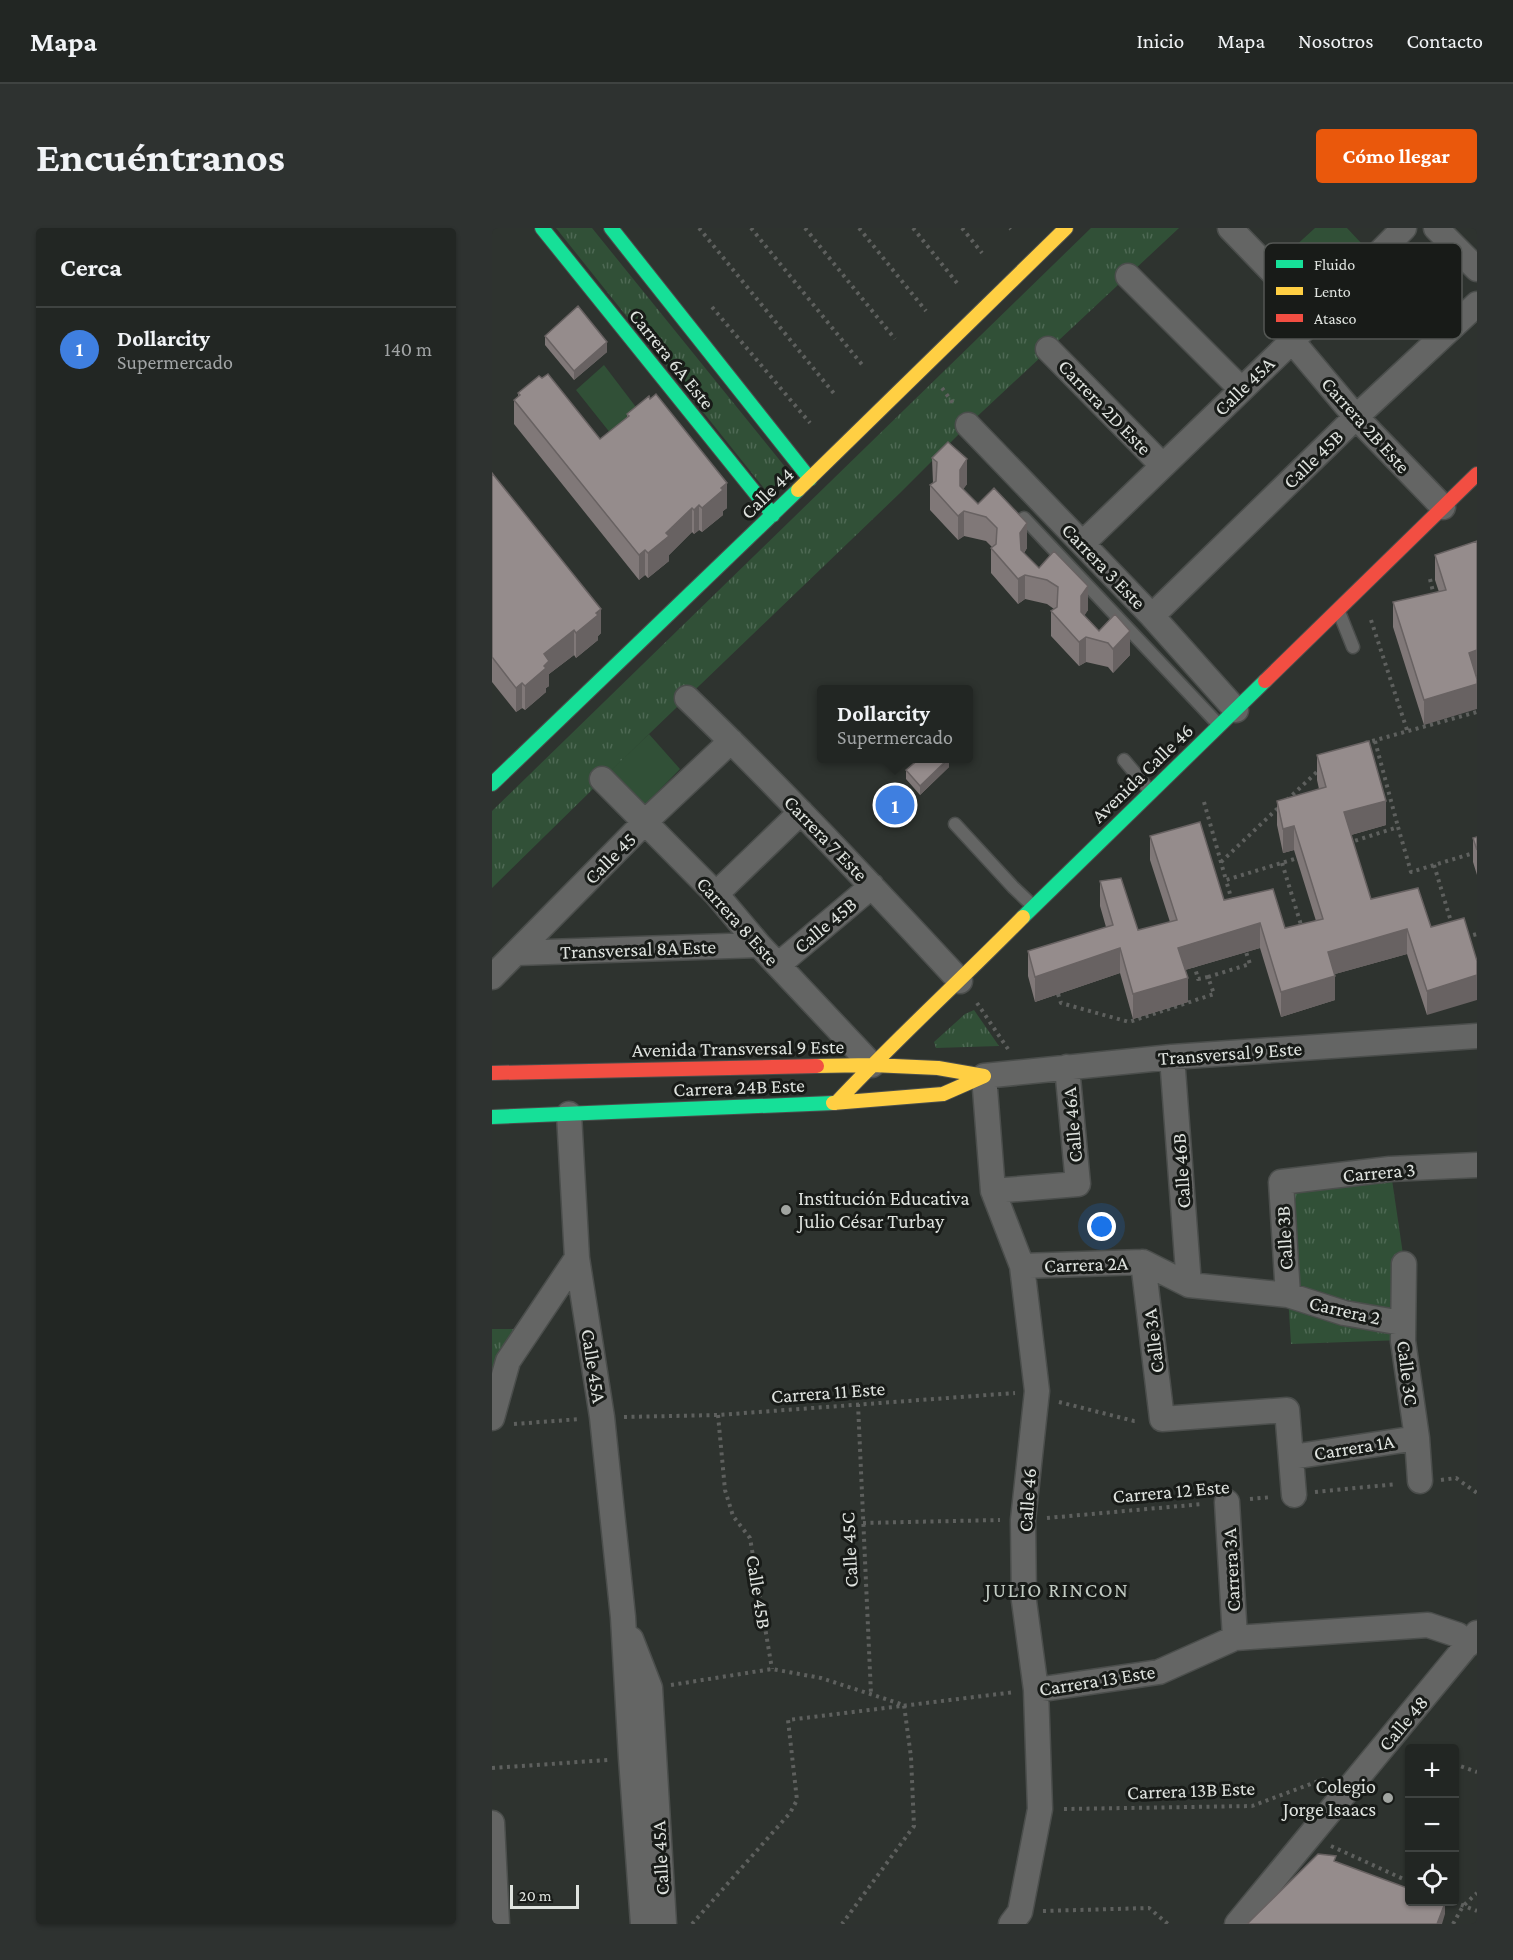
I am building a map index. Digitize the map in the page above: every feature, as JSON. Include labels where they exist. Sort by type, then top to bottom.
[{"type":"main road","name":"Carrera 6A Este","points":[[542,228],[581,284],[773,515]]},
{"type":"main road","name":"Carrera 6A Este","points":[[612,228],[810,479]]},
{"type":"main road","name":"Calle 44","points":[[492,783],[773,515],[1066,228]]},
{"type":"main road","name":"Avenida Calle 46","points":[[836,1103],[1033,906],[1477,474]]},
{"type":"main road","name":"Avenida Transversal 9 Este","points":[[492,1073],[872,1065],[938,1068],[984,1076]]},
{"type":"main road","name":"Carrera 24B Este","points":[[492,1117],[836,1103],[943,1094],[984,1076]]},
{"type":"street","points":[[1230,228],[1264,263]]},
{"type":"street","points":[[1436,228],[1451,243]]},
{"type":"street","points":[[1462,254],[1477,269]]},
{"type":"street","points":[[1128,276],[1240,389]]},
{"type":"street","name":"Calle 45B","points":[[1462,318],[1477,304]]},
{"type":"street","name":"Calle 45B","points":[[1152,616],[1440,339]]},
{"type":"street","name":"Calle 45A","points":[[1083,543],[1292,341]]},
{"type":"street","name":"Carrera 2B Este","points":[[1292,341],[1356,417],[1443,507]]},
{"type":"street","name":"Carrera 2D Este","points":[[1048,349],[1162,465]]},
{"type":"street","name":"Carrera 3 Este","points":[[968,425],[1152,616],[1228,718]]},
{"type":"street","name":"Carrera 7 Este","points":[[687,698],[872,886],[960,981]]},
{"type":"street","name":"Calle 45","points":[[492,977],[645,822],[731,741]]},
{"type":"street","name":"Carrera 8 Este","points":[[603,779],[716,894],[759,945],[872,1065]]},
{"type":"street","points":[[716,894],[801,813]]},
{"type":"street","name":"Calle 45B","points":[[778,965],[872,886]]},
{"type":"street","name":"Transversal 8A Este","points":[[517,953],[759,945]]},
{"type":"street","name":"Transversal 9 Este","points":[[984,1076],[1172,1057],[1477,1036]]},
{"type":"street","name":"Calle 46B","points":[[1172,1057],[1190,1285]]},
{"type":"street","name":"Calle 46A","points":[[993,1191],[1078,1184],[1067,1067]]},
{"type":"street","name":"Calle 46","points":[[984,1076],[993,1191],[1022,1266],[1037,1391],[1023,1520],[1024,1602],[1036,1690],[1040,1809],[1016,1918]]},
{"type":"street","name":"Calle 45A","points":[[569,1114],[577,1258],[602,1417],[623,1617],[638,1689],[664,1924]]},
{"type":"street","name":"Carrera 3","points":[[1281,1182],[1390,1169],[1477,1165]]},
{"type":"street","name":"Calle 3B","points":[[1281,1182],[1288,1295]]},
{"type":"street","points":[[497,1422],[508,1361],[577,1258]]},
{"type":"street","name":"Carrera 2A","points":[[1022,1266],[1143,1262],[1190,1285],[1288,1295]]},
{"type":"street","name":"Calle 3A","points":[[1143,1262],[1162,1419]]},
{"type":"street","name":"Calle 3C","points":[[1404,1264],[1402,1323],[1417,1438],[1420,1481]]},
{"type":"street","name":"Carrera 2","points":[[1288,1295],[1344,1313],[1402,1323]]},
{"type":"street","points":[[1162,1419],[1287,1410],[1294,1495]]},
{"type":"street","name":"Carrera 1A","points":[[1292,1457],[1417,1438]]},
{"type":"street","name":"Carrera 3A","points":[[1227,1502],[1235,1638]]},
{"type":"street","name":"Carrera 13 Este","points":[[1036,1690],[1159,1672],[1235,1638],[1428,1625],[1473,1639]]},
{"type":"street","name":"Calle 48","points":[[1237,1924],[1473,1639]]},
{"type":"street","name":"Calle 45A","points":[[638,1689],[631,1758],[643,1924]]},
{"type":"street","points":[[492,1823],[497,1924]]},
{"type":"lane","points":[[1024,518],[1228,718]]},
{"type":"lane","points":[[1338,610],[1353,647]]},
{"type":"lane","points":[[1124,760],[1151,792]]},
{"type":"lane","points":[[955,824],[1012,887],[1033,906]]},
{"type":"path","points":[[699,228],[836,396]]},
{"type":"path","points":[[751,228],[864,368]]},
{"type":"path","points":[[805,228],[895,339]]},
{"type":"path","points":[[859,228],[926,311]]},
{"type":"path","points":[[913,228],[957,283]]},
{"type":"path","points":[[962,228],[982,253]]},
{"type":"path","points":[[706,299],[810,423]]},
{"type":"path","points":[[925,366],[968,425]]},
{"type":"path","points":[[1430,579],[1435,600]]},
{"type":"path","points":[[1371,620],[1408,733]]},
{"type":"path","points":[[1364,744],[1477,712]]},
{"type":"path","points":[[1375,741],[1411,872],[1477,852]]},
{"type":"path","points":[[1221,862],[1324,765]]},
{"type":"path","points":[[1204,802],[1235,912]]},
{"type":"path","points":[[1345,843],[1398,827]]},
{"type":"path","points":[[1226,880],[1303,856]]},
{"type":"path","points":[[1282,863],[1303,930],[1310,928]]},
{"type":"path","points":[[1434,865],[1453,928]]},
{"type":"path","points":[[1456,939],[1477,934]]},
{"type":"path","points":[[1192,960],[1198,979],[1250,964],[1244,943]]},
{"type":"path","points":[[1058,994],[1060,1003],[1129,1022],[1214,994],[1208,977]]},
{"type":"path","points":[[975,1000],[1009,1051]]},
{"type":"path","name":"Carrera 11 Este","points":[[497,1422],[718,1415],[1037,1391],[1065,1404],[1134,1421],[1162,1419]]},
{"type":"path","name":"Calle 45C","points":[[858,1404],[871,1694]]},
{"type":"path","name":"Calle 45B","points":[[718,1415],[725,1490],[733,1516],[750,1538],[772,1669]]},
{"type":"path","name":"Carrera 12 Este","points":[[863,1523],[1023,1520],[1456,1478],[1477,1493]]},
{"type":"path","points":[[638,1689],[772,1669],[820,1678],[904,1704],[911,1757],[914,1826],[842,1924]]},
{"type":"path","name":"Carrera 13 Este","points":[[692,1924],[790,1813],[797,1800],[788,1720],[904,1704],[1036,1690]]},
{"type":"path","points":[[492,1768],[631,1758]]},
{"type":"path","points":[[1459,1765],[1477,1772]]},
{"type":"path","name":"Carrera 13B Este","points":[[1040,1809],[1252,1806],[1331,1777]]},
{"type":"path","points":[[1310,1837],[1405,1880]]},
{"type":"path","points":[[1454,1924],[1463,1905],[1477,1893]]},
{"type":"path","points":[[1459,1904],[1477,1911]]},
{"type":"path","points":[[1016,1918],[1149,1908],[1168,1924]]},
{"type":"green space","points":[[556,228],[592,228],[790,473],[767,492]]},
{"type":"green space","points":[[1091,228],[1179,228],[968,425],[492,888],[492,811]]},
{"type":"green space","points":[[1315,228],[1347,228],[1361,243],[1299,243]]},
{"type":"green space","points":[[604,365],[642,415],[615,439],[576,390]]},
{"type":"green space","points":[[649,734],[680,769],[636,814],[602,779]]},
{"type":"green space","points":[[974,1010],[999,1046],[936,1048],[934,1042],[965,1014]]},
{"type":"green space","points":[[1391,1173],[1404,1261],[1403,1340],[1291,1344],[1281,1183]]},
{"type":"green space","points":[[492,1329],[519,1329],[492,1393]]},
{"type":"building","points":[[578,306],[607,342],[574,371],[545,336]]},
{"type":"building","points":[[548,374],[600,439],[629,416],[627,414],[649,396],[650,399],[656,394],[727,483],[721,488],[723,490],[702,508],[699,505],[694,510],[692,508],[666,533],[669,536],[648,553],[645,550],[639,555],[514,400],[520,395],[518,393],[539,376],[542,378]]},
{"type":"building","points":[[948,442],[967,459],[960,470],[960,486],[978,504],[994,488],[1027,523],[1020,533],[1021,550],[1039,568],[1054,551],[1088,586],[1081,596],[1081,612],[1099,631],[1115,614],[1130,631],[1113,649],[1108,643],[1086,637],[1079,642],[1051,611],[1057,607],[1058,587],[1047,580],[1025,575],[1018,579],[991,548],[996,544],[997,528],[986,517],[964,511],[958,516],[930,485],[936,481],[937,462],[932,458]]},
{"type":"building","points":[[492,473],[601,609],[596,613],[598,615],[576,633],[574,630],[544,654],[549,661],[544,666],[546,668],[525,686],[522,683],[516,688],[492,657]]},
{"type":"building","points":[[1477,541],[1477,650],[1469,653],[1477,684],[1424,700],[1393,602],[1446,590],[1435,555]]},
{"type":"building","points":[[1369,741],[1386,801],[1344,812],[1371,899],[1418,888],[1431,927],[1464,918],[1477,961],[1477,975],[1427,991],[1407,929],[1328,952],[1335,976],[1281,992],[1260,923],[1178,948],[1188,978],[1133,994],[1120,948],[1035,977],[1028,951],[1113,925],[1100,881],[1121,878],[1138,930],[1177,920],[1150,836],[1200,822],[1224,900],[1273,889],[1285,928],[1323,919],[1294,826],[1283,829],[1277,801],[1326,787],[1317,755]]},
{"type":"building","points":[[914,763],[944,763],[920,786],[906,770]]},
{"type":"building","points":[[1477,837],[1477,850],[1473,838]]},
{"type":"building","points":[[1318,1854],[1336,1856],[1334,1861],[1405,1887],[1405,1906],[1444,1906],[1437,1924],[1247,1924]]},
{"type":"traffic: fast","points":[[542,228],[773,515]]},
{"type":"traffic: fast","points":[[611,228],[810,479]]},
{"type":"traffic: fast","points":[[492,784],[798,490]]},
{"type":"traffic: fast","points":[[1023,917],[1265,681]]},
{"type":"traffic: fast","points":[[492,1117],[833,1103]]},
{"type":"traffic: slow","points":[[798,490],[1066,228]]},
{"type":"traffic: slow","points":[[836,1103],[1023,917]]},
{"type":"traffic: slow","points":[[817,1066],[872,1065],[938,1068],[984,1076]]},
{"type":"traffic: slow","points":[[833,1103],[943,1094],[984,1076]]},
{"type":"traffic: jam","points":[[1265,681],[1477,474]]},
{"type":"traffic: jam","points":[[492,1073],[817,1066]]},
{"type":"place","name":"Dollarcity","points":[[895,805]]},
{"type":"place","name":"Institución Educativa Julio César Turbay","points":[[786,1210]]},
{"type":"place","name":"Colegio Jorge Isaacs","points":[[1388,1798]]},
{"type":"district","name":"JULIO RINCON","points":[[1057,1590]]}]
